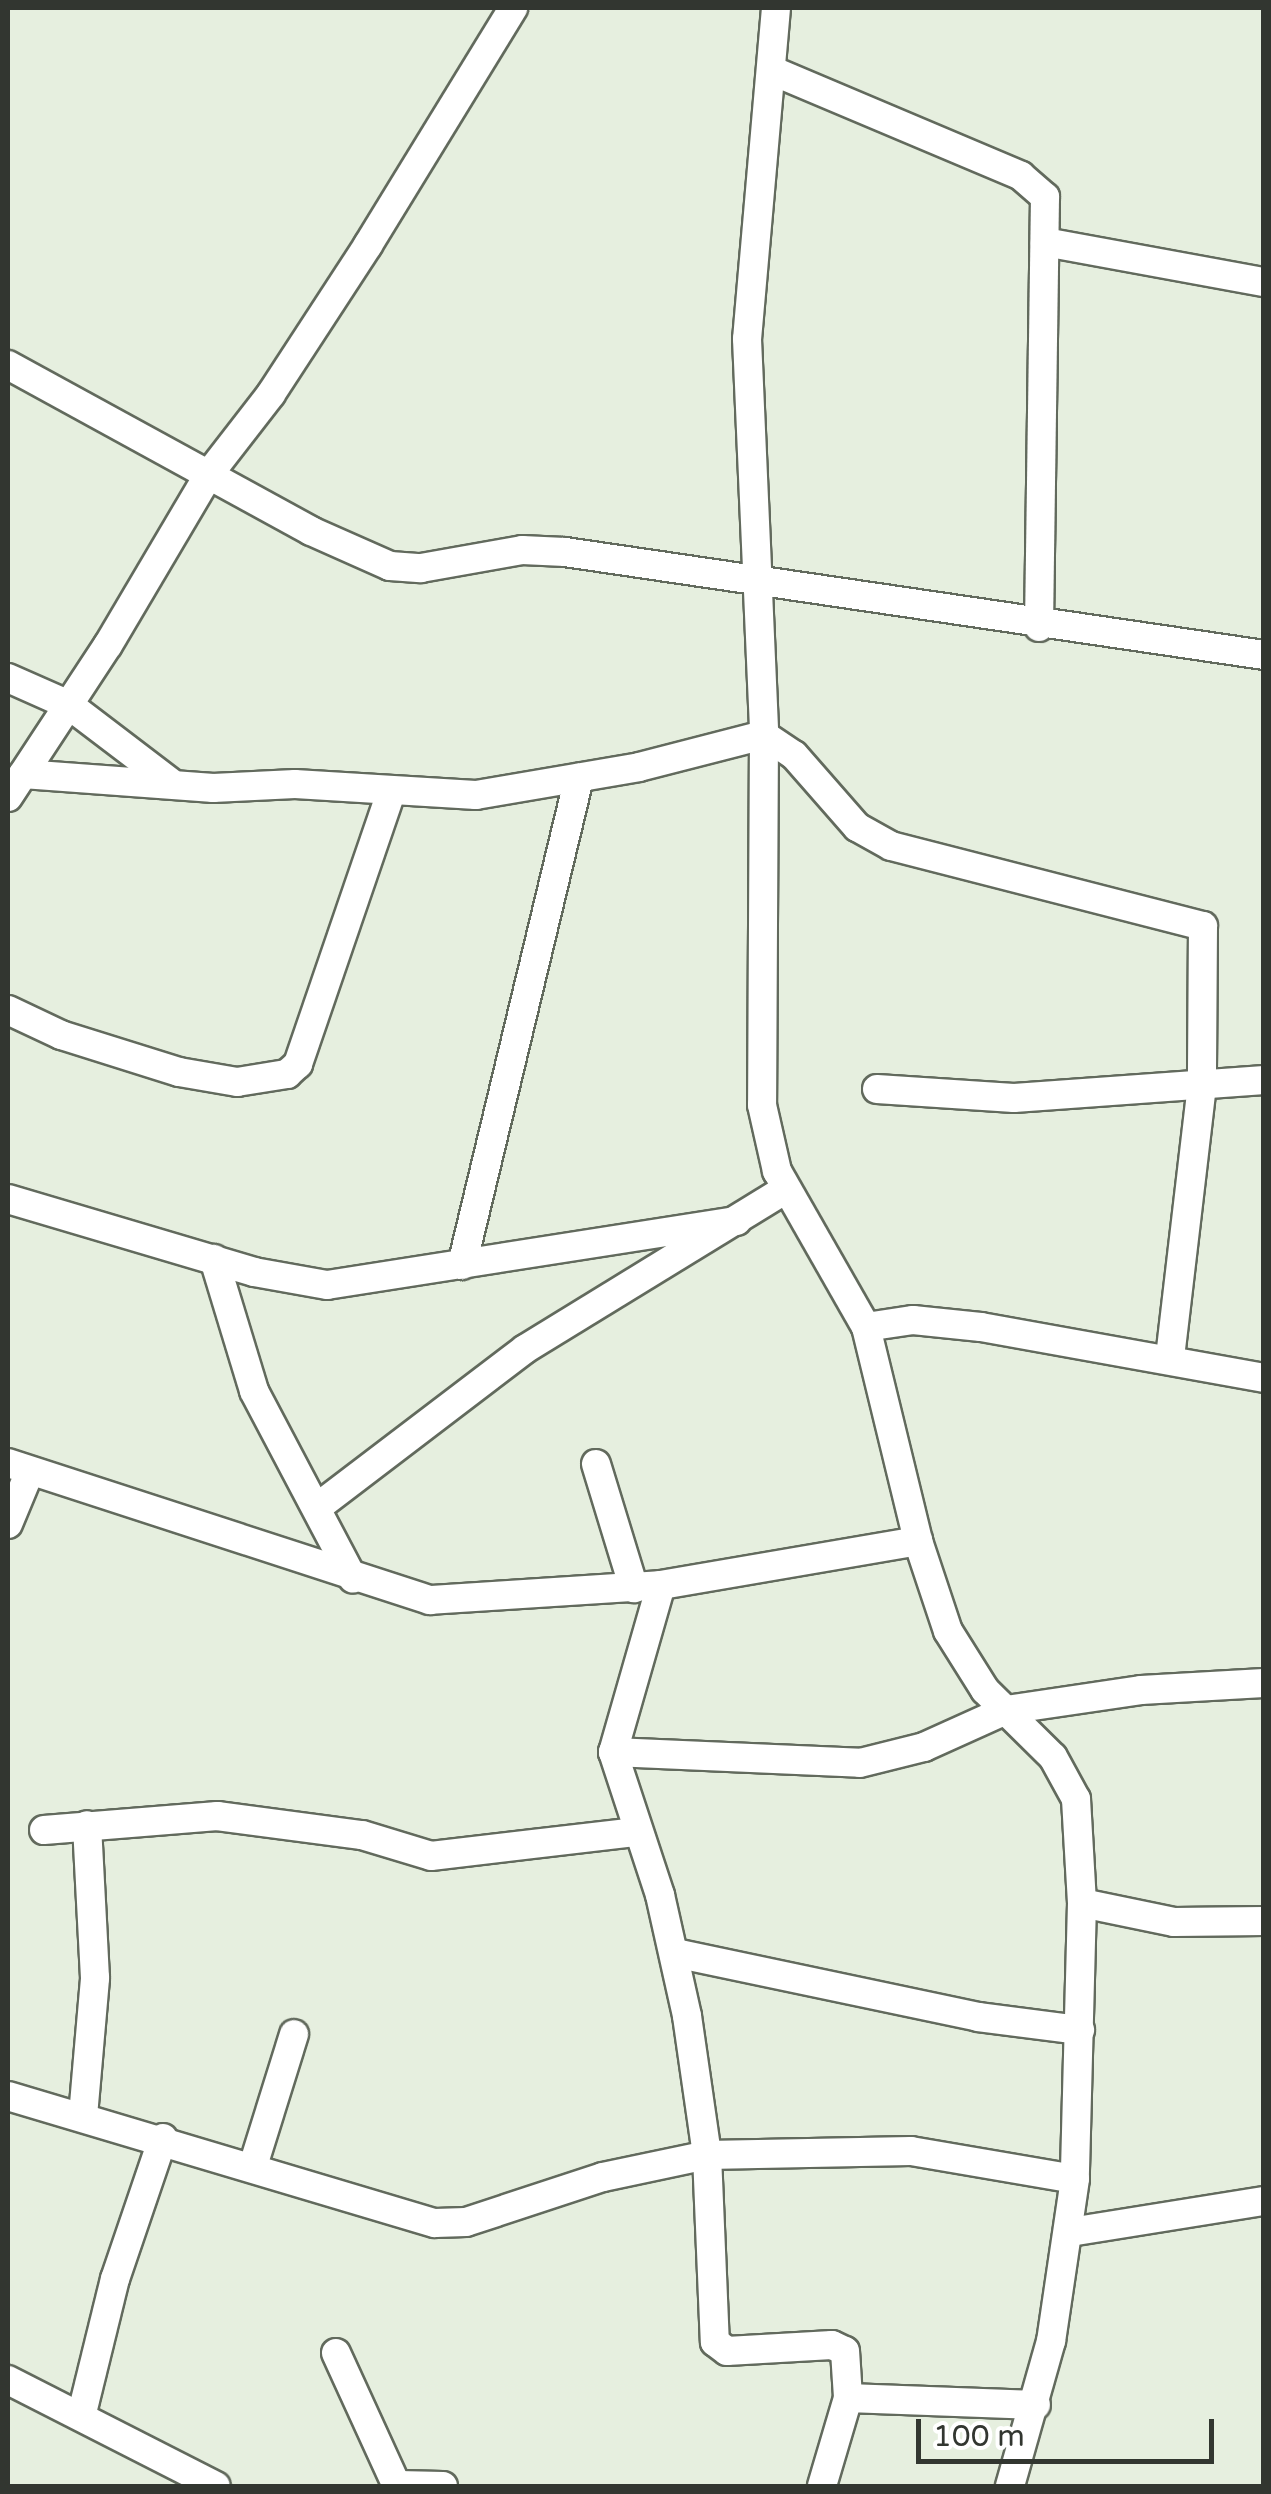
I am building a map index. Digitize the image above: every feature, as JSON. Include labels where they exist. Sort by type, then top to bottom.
[{"type":"street","points":[[15,785],[69,705],[208,474],[271,394],[514,8]]},
{"type":"street","points":[[776,8],[747,339],[764,735],[761,1078],[772,1150],[786,1190],[866,1327],[918,1541],[948,1631],[985,1690],[1053,1757],[1071,1787],[1082,1902],[1075,2178],[1070,2232],[1036,2405],[1010,2486]]},
{"type":"street","points":[[773,71],[1036,185],[1045,197],[1040,627]]},
{"type":"street","points":[[1045,242],[1264,282]]},
{"type":"street","points":[[8,365],[208,474],[390,566],[421,568],[522,550],[565,552],[1040,627],[1264,656]]},
{"type":"street","points":[[8,678],[69,705],[176,785]]},
{"type":"street","points":[[15,785],[176,785],[476,795],[579,778],[764,735],[794,755],[857,827],[891,846],[1203,926],[1202,1085],[1170,1357]]},
{"type":"street","points":[[462,1265],[579,778]]},
{"type":"street","points":[[8,1010],[61,1035],[179,1072],[237,1082],[287,1074],[298,1064],[390,792]]},
{"type":"street","points":[[877,1089],[1014,1098],[1264,1080]]},
{"type":"street","points":[[319,1506],[526,1348],[786,1190]]},
{"type":"street","points":[[8,1199],[214,1259],[327,1286],[736,1221]]},
{"type":"street","points":[[214,1259],[254,1391],[319,1506],[353,1579]]},
{"type":"street","points":[[866,1327],[913,1320],[1170,1357],[1264,1378]]},
{"type":"street","points":[[596,1464],[648,1586],[613,1752],[675,1953],[707,2155],[715,2342],[728,2351],[841,2346],[848,2398],[822,2486]]},
{"type":"street","points":[[8,1524],[19,1467],[405,1596],[458,1602],[648,1586],[918,1541]]},
{"type":"street","points":[[613,1752],[860,1764],[924,1747],[1006,1710],[1141,1690],[1264,1684]]},
{"type":"street","points":[[44,1830],[217,1816],[362,1835],[431,1856],[636,1832]]},
{"type":"street","points":[[83,2116],[95,1978],[86,1825]]},
{"type":"street","points":[[1082,1902],[1174,1922],[1264,1922]]},
{"type":"street","points":[[675,1953],[978,2017],[1080,2030]]},
{"type":"street","points":[[253,2166],[294,2034]]},
{"type":"street","points":[[8,2096],[253,2166],[401,2217],[466,2222],[603,2177],[707,2155],[911,2152],[1075,2178]]},
{"type":"street","points":[[82,2413],[115,2279],[162,2138]]},
{"type":"street","points":[[1070,2232],[1264,2201]]},
{"type":"street","points":[[336,2353],[397,2486],[443,2486]]},
{"type":"street","points":[[8,2380],[82,2413],[216,2486]]},
{"type":"street","points":[[848,2398],[1036,2405]]}]
